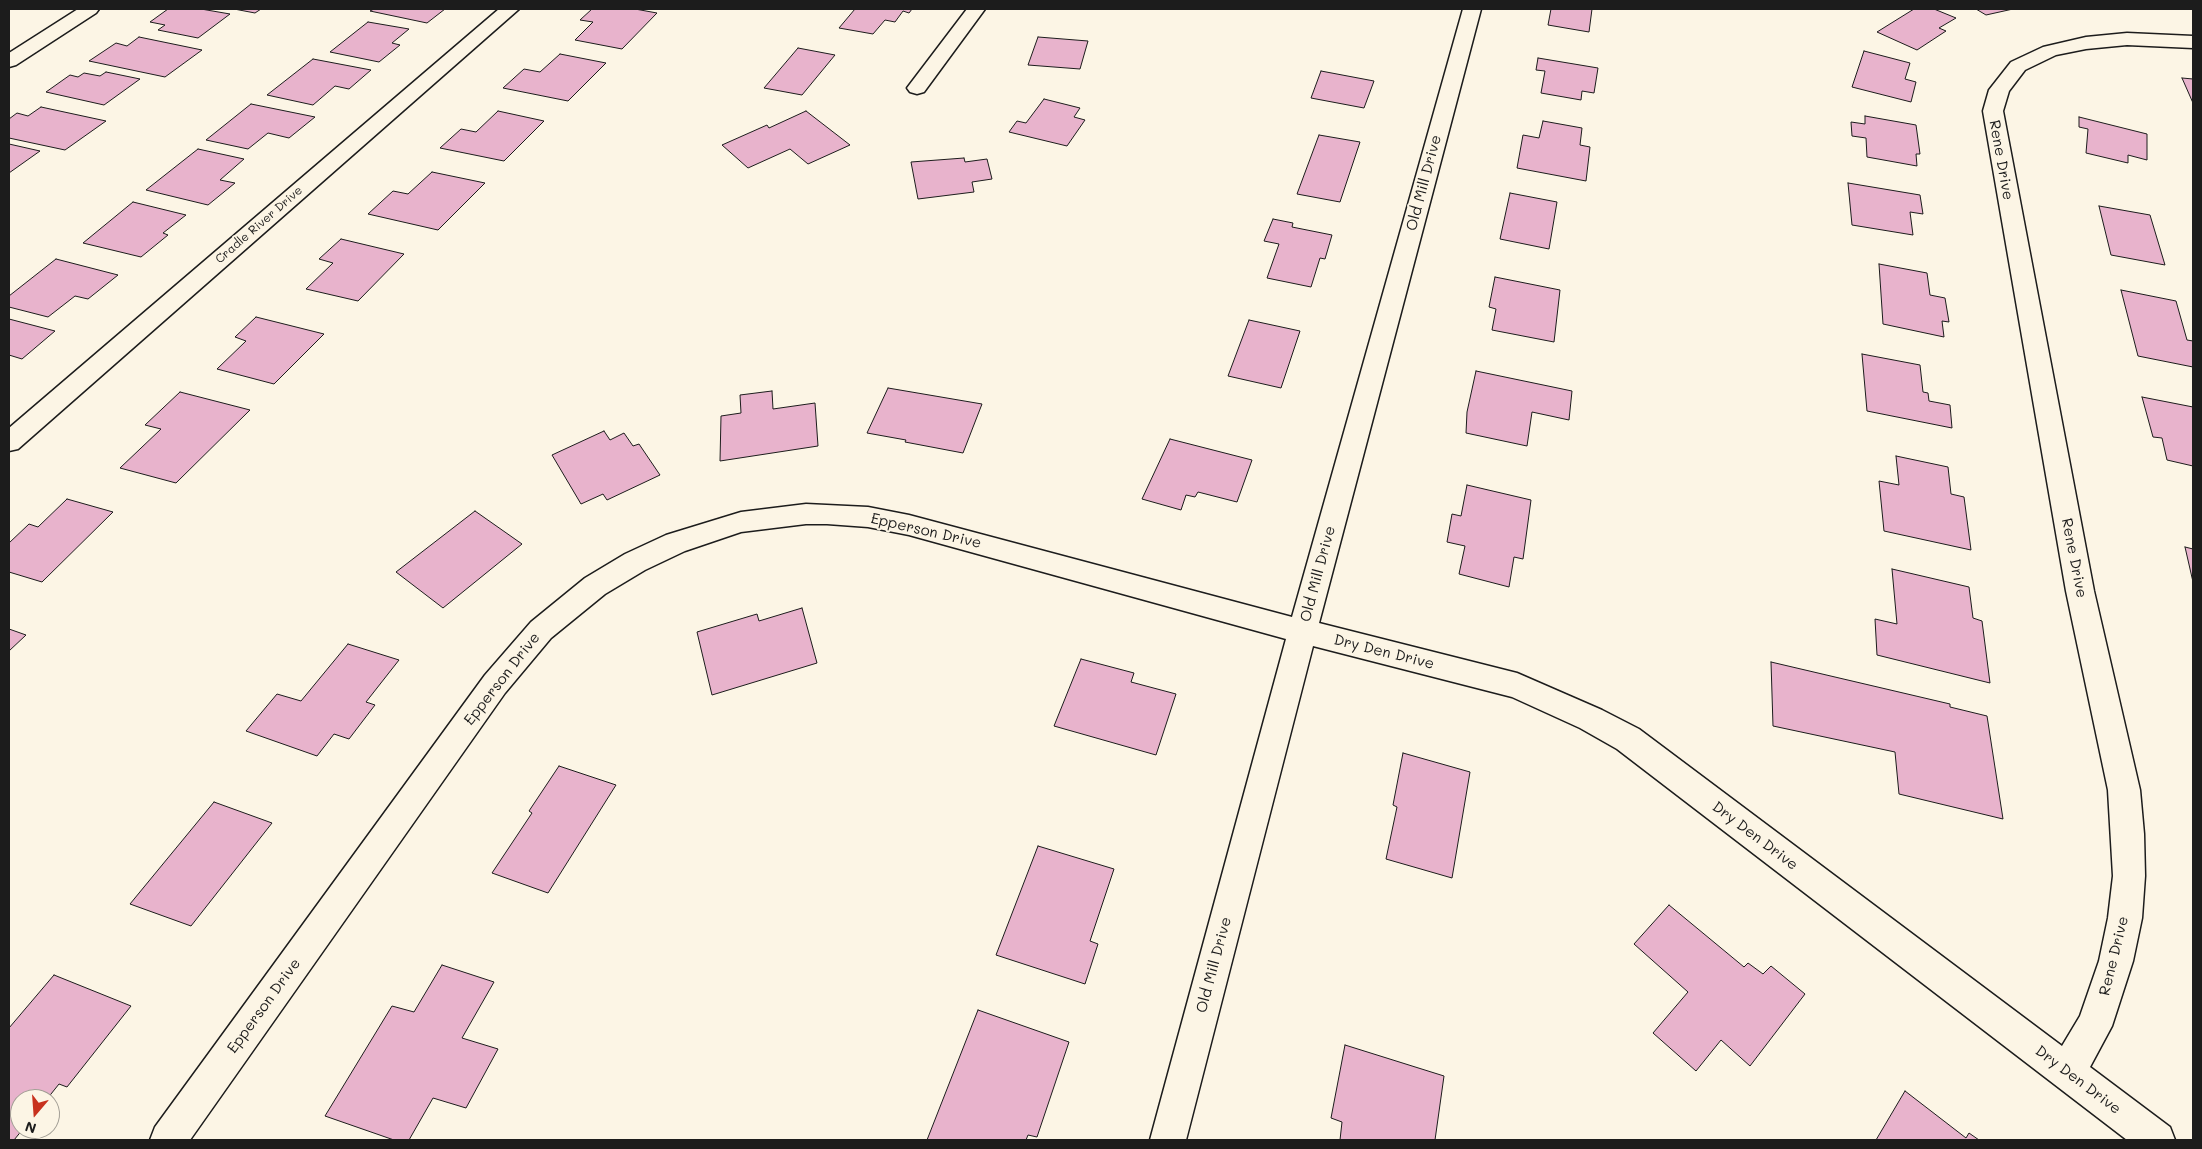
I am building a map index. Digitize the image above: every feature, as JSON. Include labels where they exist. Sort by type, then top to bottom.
[{"type":"street","points":[[9,61],[90,9]]},
{"type":"street","name":"Cradle River Drive","points":[[9,442],[510,9]]},
{"type":"street","points":[[917,88],[976,9]]},
{"type":"street","name":"Old Mill Drive","points":[[1168,1140],[1302,631],[1472,9]]},
{"type":"street","name":"Rene Drive","points":[[2068,1073],[2094,1026],[2116,961],[2125,918],[2129,876],[2128,834],[2124,790],[2080,591],[1993,111],[1998,90],[2018,66],[2040,56],[2086,43],[2113,40],[2158,39],[2193,42]]},
{"type":"street","name":"Epperson Drive","points":[[168,1140],[509,666],[541,630],[576,600],[595,586],[655,552],[719,528],[748,521],[806,514],[868,517],[909,525],[1302,631]]},
{"type":"street","name":"Dry Den Drive","points":[[1302,631],[1517,686],[1591,719],[1628,739],[2157,1140]]},
{"type":"building","points":[[168,9],[201,9],[230,14],[198,38],[158,30],[165,25],[150,22]]},
{"type":"building","points":[[234,9],[261,9],[255,13]]},
{"type":"building","points":[[374,9],[445,9],[427,23],[370,11]]},
{"type":"building","points":[[592,9],[635,9],[657,13],[622,49],[575,40],[593,22],[580,20]]},
{"type":"building","points":[[855,9],[912,9],[909,13],[903,11],[895,22],[885,20],[873,34],[839,28]]},
{"type":"building","points":[[1551,9],[1592,9],[1589,32],[1548,25]]},
{"type":"building","points":[[1914,9],[1934,9],[1956,18],[1939,28],[1946,31],[1917,50],[1877,32]]},
{"type":"building","points":[[1976,9],[2013,9],[1986,15]]},
{"type":"building","points":[[368,22],[409,29],[392,43],[400,45],[379,62],[330,52]]},
{"type":"building","points":[[139,37],[202,50],[165,77],[89,61],[116,43],[127,46]]},
{"type":"building","points":[[1038,37],[1088,41],[1080,69],[1028,65]]},
{"type":"building","points":[[798,48],[835,55],[802,95],[764,88]]},
{"type":"building","points":[[1864,51],[1910,63],[1905,79],[1916,82],[1911,102],[1852,87]]},
{"type":"building","points":[[560,54],[606,63],[568,101],[503,88],[524,69],[540,72]]},
{"type":"building","points":[[1538,58],[1598,68],[1594,93],[1582,91],[1581,100],[1541,93],[1545,71],[1536,70]]},
{"type":"building","points":[[313,59],[371,70],[349,89],[335,86],[313,105],[267,95]]},
{"type":"building","points":[[1321,71],[1374,81],[1364,108],[1311,98]]},
{"type":"building","points":[[106,72],[140,79],[104,105],[46,92],[70,75],[78,77],[84,73],[100,76]]},
{"type":"building","points":[[2182,78],[2193,79],[2193,103]]},
{"type":"building","points":[[1044,99],[1080,108],[1074,117],[1085,120],[1067,146],[1009,132],[1017,121],[1026,123]]},
{"type":"building","points":[[251,104],[315,117],[289,138],[268,133],[248,149],[206,140]]},
{"type":"building","points":[[41,107],[106,121],[65,150],[9,138],[9,119],[17,113],[28,116]]},
{"type":"building","points":[[498,111],[544,121],[504,161],[440,148],[461,129],[476,132]]},
{"type":"building","points":[[806,111],[850,145],[808,164],[790,149],[748,168],[722,145],[767,125],[769,128]]},
{"type":"building","points":[[1865,116],[1916,125],[1920,154],[1916,154],[1917,166],[1867,157],[1866,138],[1852,136],[1851,122],[1865,124]]},
{"type":"building","points":[[2079,117],[2147,134],[2147,160],[2128,155],[2128,163],[2086,153],[2088,129],[2079,127]]},
{"type":"building","points":[[1543,121],[1582,128],[1580,145],[1590,147],[1586,181],[1517,168],[1523,135],[1539,138]]},
{"type":"building","points":[[1319,135],[1360,142],[1340,202],[1297,194]]},
{"type":"building","points":[[9,144],[40,151],[9,173]]},
{"type":"building","points":[[198,149],[244,159],[220,180],[235,183],[208,205],[146,190]]},
{"type":"building","points":[[964,158],[965,162],[987,159],[992,179],[972,182],[974,192],[918,199],[911,162]]},
{"type":"building","points":[[432,172],[485,183],[438,230],[368,214],[393,191],[408,194]]},
{"type":"building","points":[[1848,183],[1920,195],[1923,214],[1910,212],[1913,235],[1852,225]]},
{"type":"building","points":[[1510,193],[1557,202],[1549,249],[1500,239]]},
{"type":"building","points":[[133,202],[186,215],[163,233],[168,235],[141,257],[83,243]]},
{"type":"building","points":[[2099,206],[2150,215],[2165,265],[2111,255]]},
{"type":"building","points":[[1273,219],[1293,223],[1292,227],[1332,235],[1325,259],[1320,258],[1311,287],[1267,278],[1279,244],[1264,241]]},
{"type":"building","points":[[341,239],[404,254],[358,301],[306,289],[333,263],[319,259]]},
{"type":"building","points":[[56,259],[118,275],[88,299],[75,296],[48,317],[9,307],[9,296]]},
{"type":"building","points":[[1879,264],[1927,273],[1930,295],[1945,298],[1949,322],[1942,321],[1944,337],[1883,324]]},
{"type":"building","points":[[1495,277],[1560,290],[1554,342],[1492,330],[1496,309],[1489,307]]},
{"type":"building","points":[[2121,290],[2176,301],[2187,340],[2193,341],[2193,367],[2138,356]]},
{"type":"building","points":[[256,317],[324,334],[274,384],[217,369],[246,341],[235,337]]},
{"type":"building","points":[[9,319],[55,331],[22,359],[9,355]]},
{"type":"building","points":[[1249,320],[1300,331],[1281,388],[1228,376]]},
{"type":"building","points":[[1862,354],[1920,365],[1923,392],[1928,393],[1929,401],[1950,405],[1952,428],[1867,411]]},
{"type":"building","points":[[1476,371],[1572,391],[1569,420],[1532,412],[1527,446],[1466,433],[1467,412]]},
{"type":"building","points":[[888,388],[982,404],[963,453],[867,433]]},
{"type":"building","points":[[772,391],[773,409],[815,403],[818,446],[720,461],[721,416],[741,413],[740,395]]},
{"type":"building","points":[[180,392],[250,410],[176,483],[120,468],[161,429],[145,425]]},
{"type":"building","points":[[2142,397],[2193,407],[2193,466],[2167,460],[2162,438],[2153,437]]},
{"type":"building","points":[[604,431],[610,440],[624,433],[633,446],[639,444],[660,475],[607,500],[603,494],[581,504],[552,455]]},
{"type":"building","points":[[1170,439],[1252,460],[1237,502],[1198,492],[1195,497],[1186,495],[1181,510],[1142,499]]},
{"type":"building","points":[[1896,456],[1948,467],[1951,494],[1964,497],[1971,550],[1884,531],[1879,481],[1899,485]]},
{"type":"building","points":[[1467,485],[1531,500],[1523,559],[1514,557],[1509,587],[1459,574],[1465,546],[1447,542],[1452,514],[1461,516]]},
{"type":"building","points":[[67,499],[113,512],[42,582],[9,572],[9,543],[29,524],[38,527]]},
{"type":"building","points":[[475,511],[522,544],[443,608],[396,572]]},
{"type":"building","points":[[2185,547],[2193,549],[2193,582]]},
{"type":"building","points":[[1892,569],[1969,587],[1973,618],[1982,621],[1990,683],[1877,655],[1875,619],[1897,624]]},
{"type":"building","points":[[802,608],[817,663],[712,695],[697,632],[757,614],[759,621]]},
{"type":"building","points":[[9,629],[26,635],[9,651]]},
{"type":"building","points":[[348,644],[399,660],[366,702],[375,705],[349,739],[334,734],[317,756],[246,731],[277,694],[301,701]]},
{"type":"building","points":[[1081,659],[1134,673],[1131,682],[1176,694],[1156,755],[1054,726]]},
{"type":"building","points":[[1771,662],[1950,704],[1950,707],[1987,716],[2003,819],[1899,794],[1895,752],[1773,726]]},
{"type":"building","points":[[1403,753],[1470,772],[1452,878],[1386,859],[1397,807],[1393,805]]},
{"type":"building","points":[[559,766],[616,785],[548,893],[492,873],[532,813],[529,811]]},
{"type":"building","points":[[214,802],[272,823],[191,926],[130,904]]},
{"type":"building","points":[[1038,846],[1114,869],[1090,941],[1098,944],[1085,984],[996,955]]},
{"type":"building","points":[[1669,905],[1744,967],[1748,963],[1763,974],[1771,966],[1805,994],[1750,1066],[1721,1040],[1696,1071],[1653,1033],[1688,992],[1634,944]]},
{"type":"building","points":[[442,965],[494,982],[462,1038],[498,1049],[466,1108],[433,1098],[409,1140],[394,1140],[325,1116],[392,1006],[414,1012]]},
{"type":"building","points":[[54,975],[131,1006],[67,1087],[59,1084],[55,1089],[10,1089],[10,1139],[14,1140],[9,1140],[9,1028]]},
{"type":"building","points":[[978,1010],[1069,1042],[1037,1137],[1028,1135],[1026,1140],[927,1140]]},
{"type":"building","points":[[1345,1045],[1444,1076],[1435,1140],[1340,1140],[1342,1122],[1331,1118]]},
{"type":"building","points":[[1905,1091],[1966,1138],[1969,1133],[1979,1140],[1876,1140]]}]
